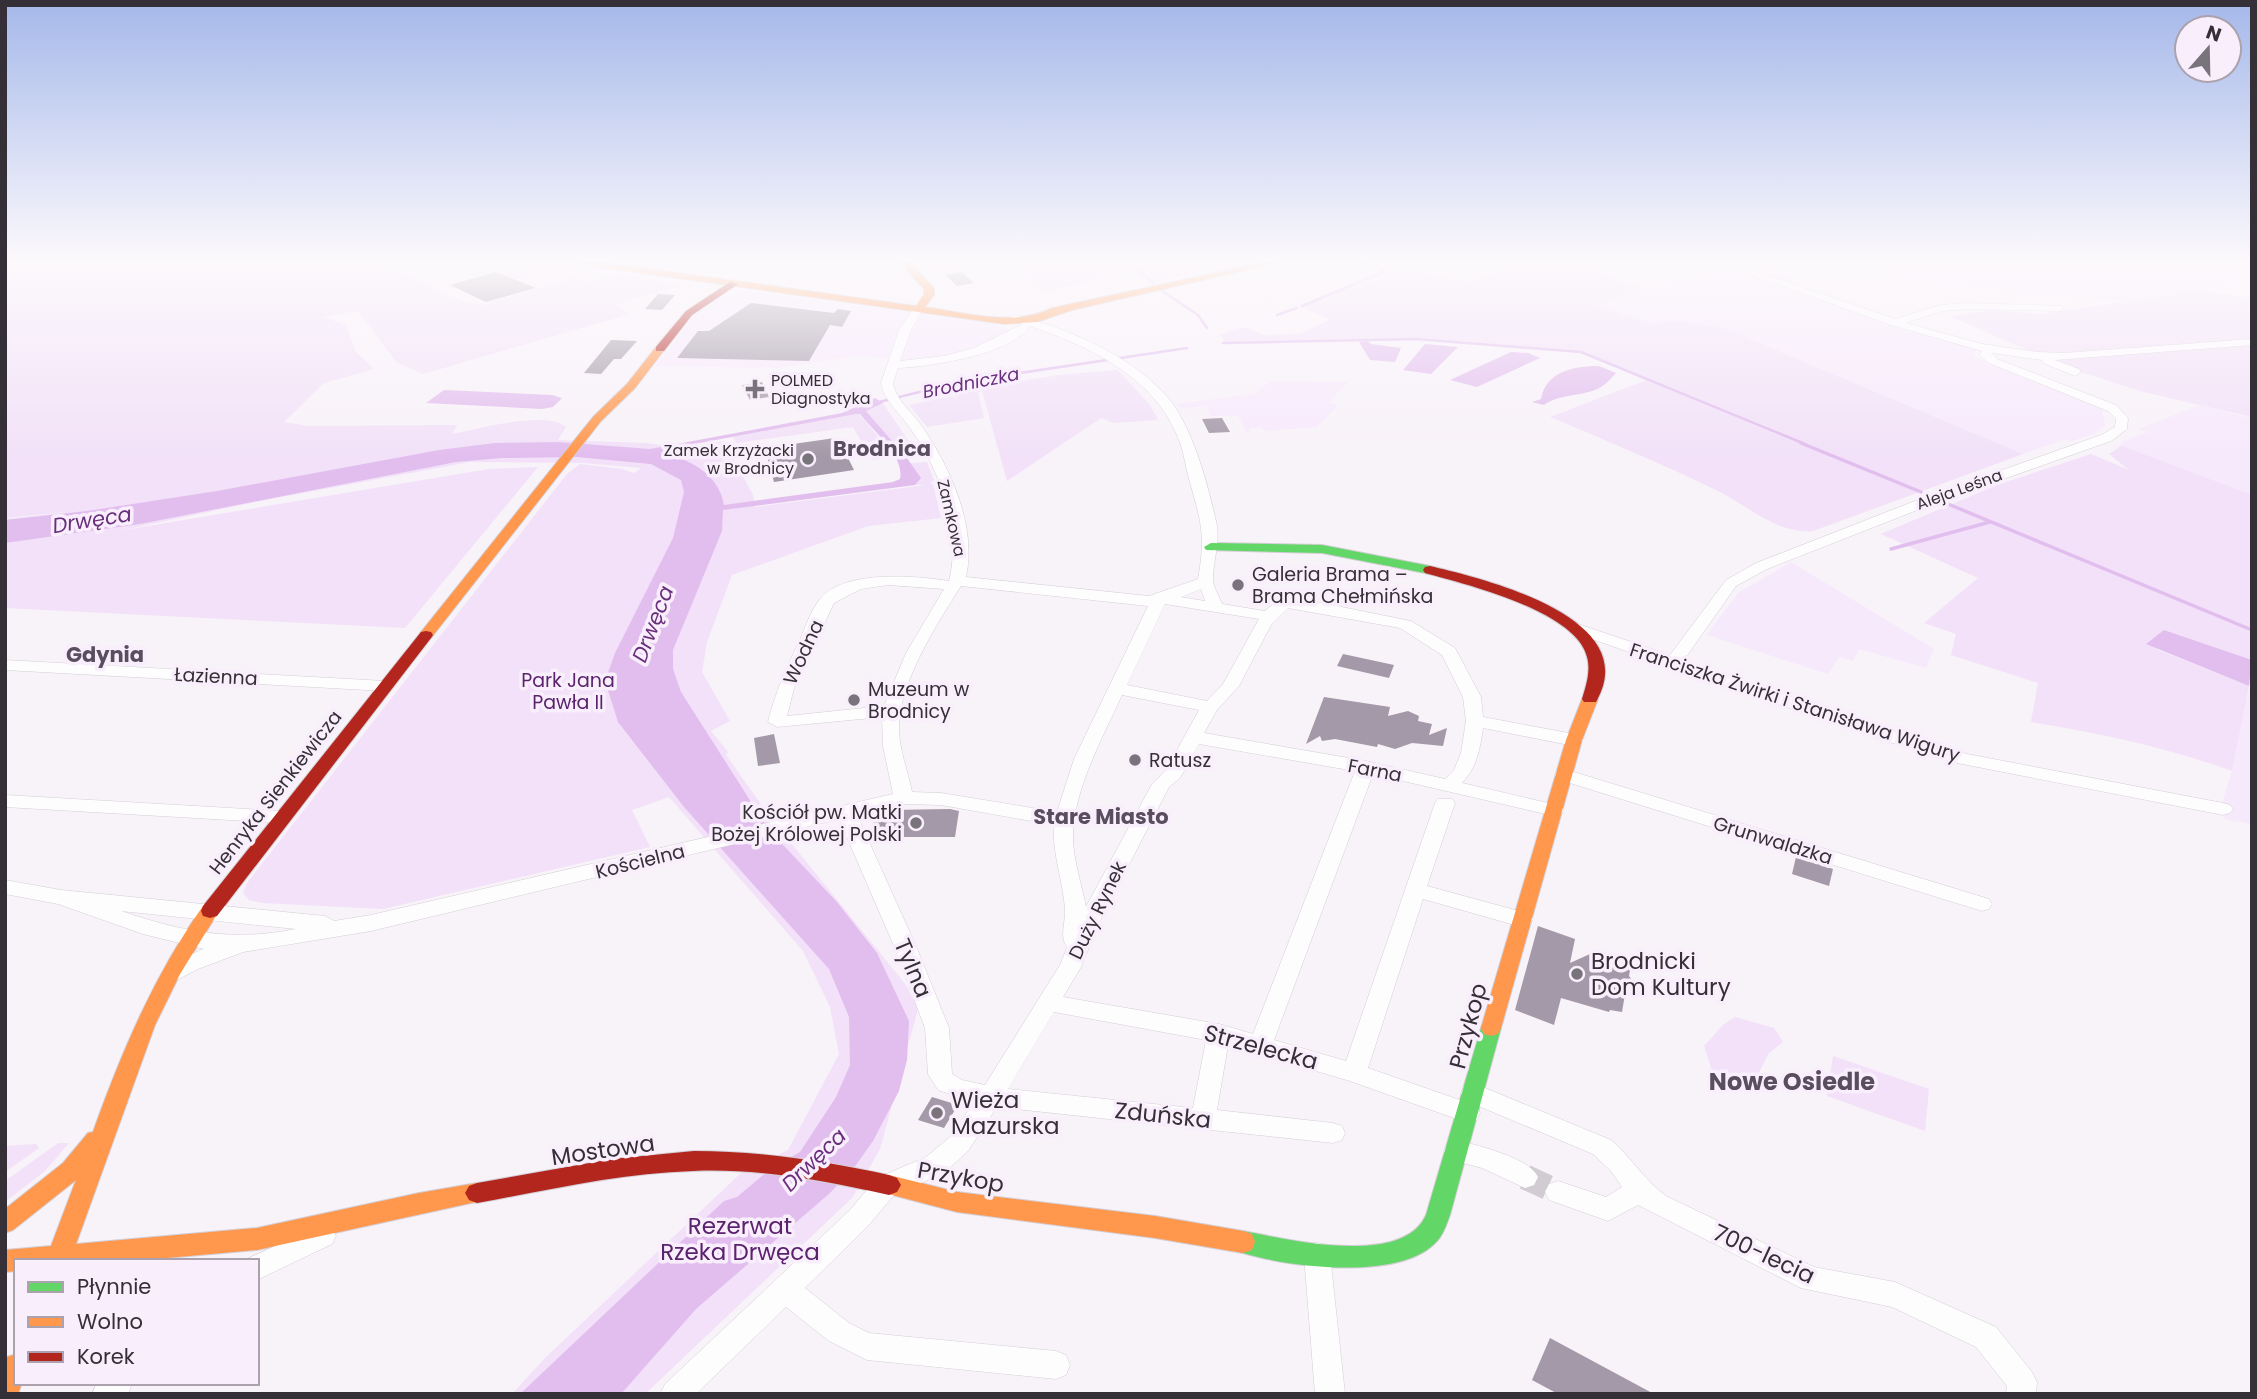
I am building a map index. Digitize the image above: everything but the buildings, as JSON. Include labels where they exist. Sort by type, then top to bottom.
[{"type":"street","name":"Henryka Sienkiewicza","points":[[57,1258],[79,1206],[127,1069],[167,978],[191,938],[281,817],[585,433],[610,404],[631,386],[672,327]]},
{"type":"street","name":"Zamkowa","points":[[891,711],[903,680],[955,583],[964,553],[941,472],[919,430],[890,393],[887,383],[907,327]]},
{"type":"street","points":[[893,365],[908,365],[979,350],[1008,338],[1021,327]]},
{"type":"street","points":[[1043,327],[1078,343]]},
{"type":"street","points":[[1043,327],[1113,361],[1161,397],[1183,433],[1209,523],[1211,547],[1205,581],[1215,605]]},
{"type":"street","points":[[1911,327],[1990,348],[2041,357],[2076,372]]},
{"type":"street","points":[[2041,357],[2252,342]]},
{"type":"street","name":"Aleja Leśna","points":[[1673,663],[1731,583],[1744,575],[1790,553],[1953,490],[2106,438],[2121,429],[2122,418],[2112,408],[1993,361],[1985,355],[1990,348]]},
{"type":"street","name":"Przykop","points":[[848,1177],[938,1198],[1155,1227],[1317,1255],[1386,1255],[1410,1247],[1429,1234],[1438,1215],[1471,1103],[1574,740],[1590,699],[1596,661],[1591,645],[1575,628],[1502,591],[1464,578],[1381,559],[1303,548],[1211,547]]},
{"type":"street","name":"Wodna","points":[[891,711],[777,722],[785,688],[827,600],[858,586],[888,580],[955,583]]},
{"type":"street","points":[[955,583],[1150,601],[1205,581]]},
{"type":"street","points":[[1159,599],[1215,605],[1223,610],[1268,616],[1281,604],[1297,603],[1405,624],[1449,652],[1472,697],[1475,721],[1470,754],[1448,794],[1354,1073]]},
{"type":"street","name":"Duży Rynek","points":[[1070,967],[1077,921],[1063,841],[1064,820],[1082,765],[1115,688],[1159,599]]},
{"type":"street","name":"Duży Rynek","points":[[1070,967],[1088,923],[1163,782],[1173,774],[1210,707],[1217,704],[1240,669],[1268,616]]},
{"type":"street","name":"Franciszka Żwirki i Stanisława Wigury","points":[[1575,628],[1870,730],[1964,759],[2223,809]]},
{"type":"street","name":"Łazienna","points":[[5,665],[385,686]]},
{"type":"street","points":[[1115,688],[1210,707]]},
{"type":"street","points":[[891,711],[893,746],[903,798]]},
{"type":"street","points":[[1475,721],[1574,740]]},
{"type":"street","name":"Farna","points":[[1194,737],[1366,767],[1448,794],[1554,810]]},
{"type":"street","points":[[1261,1044],[1366,767]]},
{"type":"street","name":"Grunwaldzka","points":[[1564,775],[1982,904]]},
{"type":"street","name":"Kościelna","points":[[61,897],[141,925],[191,938],[240,944],[275,941],[340,926],[371,923],[903,798],[941,799],[1064,820]]},
{"type":"street","points":[[5,801],[281,817]]},
{"type":"street","name":"Tylna","points":[[846,811],[925,994],[939,1035],[942,1080],[949,1085],[993,1097]]},
{"type":"street","points":[[5,887],[61,897]]},
{"type":"street","points":[[1417,890],[1522,919]]},
{"type":"street","name":"Kościelna","points":[[61,897],[340,926]]},
{"type":"street","points":[[167,978],[190,963],[240,944]]},
{"type":"street","points":[[675,1394],[858,1219],[886,1186],[937,1163],[959,1144],[993,1097],[1070,967]]},
{"type":"street","name":"Strzelecka","points":[[1049,1003],[1219,1033],[1354,1073],[1471,1103]]},
{"type":"street","points":[[1203,1119],[1219,1033]]},
{"type":"street","name":"Zduńska","points":[[993,1097],[1333,1133]]},
{"type":"street","name":"700-lecia","points":[[1471,1103],[1602,1147],[1620,1163],[1639,1191],[1657,1204],[1811,1279],[1895,1295],[1986,1337],[2022,1382],[2021,1394]]},
{"type":"street","points":[[5,1223],[71,1170],[107,1125]]},
{"type":"street","points":[[1457,1150],[1487,1159],[1525,1177]]},
{"type":"street","name":"Mostowa","points":[[57,1258],[224,1251],[257,1239],[367,1217],[418,1203],[631,1167],[707,1161],[770,1166],[848,1177]]},
{"type":"street","points":[[937,1163],[931,1185],[938,1198]]},
{"type":"street","points":[[1558,1192],[1608,1209],[1639,1191]]},
{"type":"street","points":[[259,1267],[367,1217]]},
{"type":"street","points":[[1317,1255],[1330,1394]]},
{"type":"street","points":[[783,1288],[839,1332],[867,1346],[1056,1365]]},
{"type":"street","points":[[5,1394],[14,1371]]},
{"type":"shaded area","points":[[686,327],[1003,327],[1013,331],[972,350],[904,363],[899,362],[900,358],[855,356],[778,368],[655,366]]},
{"type":"shaded area","points":[[1719,327],[1899,327],[1972,346],[1977,350],[1973,355],[1983,361],[2102,409],[2105,426],[2091,435],[2072,441],[2065,439],[2023,454]]},
{"type":"shaded area","points":[[1271,381],[1348,382],[1328,403],[1338,405],[1317,427],[1264,431],[1262,427],[1249,428],[1250,431],[1246,432],[1238,416],[1210,416],[1207,406],[1180,409],[1175,404],[1254,394]]},
{"type":"shaded area","points":[[2199,405],[2252,418],[2252,494],[2244,497],[2114,451],[2124,441],[2147,432],[2139,429]]},
{"type":"shaded area","points":[[1791,562],[1934,649],[1926,668],[1859,649],[1853,661],[1839,657],[1828,674],[1707,635],[1738,593]]},
{"type":"shaded area","points":[[2252,680],[2252,824],[2224,819],[2223,800]]},
{"type":"green space","name":"Park Jana Pawła II","points":[[5,327],[347,327],[355,351],[374,369],[324,383],[284,422],[308,426],[457,425],[452,434],[511,422],[543,420],[566,427],[558,440],[648,443],[681,449],[724,441],[753,495],[755,507],[926,485],[915,485],[920,478],[911,463],[927,462],[934,480],[930,484],[933,484],[941,518],[868,526],[732,575],[707,642],[702,672],[730,721],[711,731],[728,752],[726,755],[770,817],[906,985],[918,1009],[880,1149],[853,1197],[645,1394],[512,1394],[545,1358],[740,1174],[788,1150],[839,1054],[830,1007],[803,951],[669,797],[632,810],[650,847],[383,909],[263,903],[249,900],[243,893],[247,883],[567,474],[580,464],[634,473],[641,468],[583,463],[470,462],[265,500],[118,531],[489,469],[538,467],[405,628],[5,608],[5,519],[77,511],[5,518]]},
{"type":"green space","points":[[370,327],[584,327],[423,374],[397,363]]},
{"type":"green space","points":[[1244,327],[1264,335],[1300,334],[1314,327],[1724,328],[2023,454],[1813,531],[1799,531],[1774,523],[1696,480],[1550,417],[1649,379],[1582,351],[1416,338],[1225,342],[1220,335]]},
{"type":"green space","points":[[1975,327],[2252,327],[2252,417],[2143,392],[2075,370]]},
{"type":"green space","points":[[1118,370],[1150,405],[1158,420],[1113,423],[1101,418],[1007,481],[982,391],[978,393],[984,418],[927,427],[909,405],[952,396],[957,399],[955,395],[976,388],[1058,375]]},
{"type":"green space","points":[[883,403],[919,457],[907,458],[866,411]]},
{"type":"green space","points":[[859,414],[896,457],[872,460],[853,427],[736,443],[733,437]]},
{"type":"green space","points":[[2122,446],[2252,495],[2252,660],[2164,630],[2156,649],[2249,686],[2232,771],[2133,742],[2031,722],[2038,683],[1951,655],[1956,634],[1924,623],[1978,578],[1881,534],[1997,485],[2091,454],[2129,470],[2109,454]]},
{"type":"green space","points":[[1735,1017],[1774,1028],[1783,1042],[1769,1053],[1759,1072],[1742,1080],[1733,1090],[1715,1080],[1704,1046],[1723,1025]]},
{"type":"green space","points":[[1833,1056],[1929,1089],[1925,1131],[1827,1096]]},
{"type":"green space","points":[[58,1143],[69,1143],[45,1171],[5,1202],[5,1181]]},
{"type":"green space","points":[[36,1144],[39,1148],[5,1172],[5,1146]]},
{"type":"water","points":[[1368,341],[1371,344],[1401,348],[1395,362],[1370,360],[1359,342]]},
{"type":"water","points":[[1425,344],[1458,347],[1431,374],[1403,370]]},
{"type":"water","points":[[1511,352],[1528,353],[1540,358],[1477,387],[1450,380]]},
{"type":"water","points":[[1599,366],[1616,373],[1598,389],[1558,398],[1544,405],[1532,402],[1541,399],[1549,382],[1562,372]]},
{"type":"water","points":[[444,390],[552,395],[562,398],[553,407],[542,409],[426,403]]},
{"type":"water","name":"Rezerwat Rzeka Drwęca","points":[[875,398],[883,403],[866,411],[921,478],[915,485],[723,510],[722,531],[673,650],[673,669],[681,692],[769,830],[837,902],[877,953],[909,1021],[907,1060],[899,1091],[873,1141],[856,1165],[830,1193],[696,1309],[621,1394],[520,1394],[724,1201],[737,1197],[769,1170],[800,1152],[836,1097],[850,1065],[849,1017],[829,969],[684,807],[618,722],[605,681],[615,653],[673,538],[684,492],[681,480],[651,464],[577,457],[502,458],[456,462],[140,524],[5,543],[5,520],[87,511],[217,491],[439,450],[495,443],[558,442],[650,449],[842,413]],"holes":[[[860,414],[893,453],[898,462],[900,479],[724,505],[717,486],[704,471],[668,453],[678,447]]]},
{"type":"water","points":[[2164,630],[2252,660],[2249,686],[2146,644]]},
{"type":"waterway","points":[[1223,343],[1416,339],[1581,352],[1805,444]]},
{"type":"waterway","name":"Brodniczka","points":[[875,403],[960,382],[1187,348]]},
{"type":"waterway","points":[[1801,443],[1921,492]]},
{"type":"waterway","points":[[1948,504],[2252,630]]},
{"type":"waterway","points":[[1891,549],[1990,522]]},
{"type":"tunnel","points":[[1525,1177],[1558,1192]]},
{"type":"traffic: fast","points":[[1211,547],[1322,549],[1430,570]]},
{"type":"traffic: fast","points":[[1243,1242],[1312,1254],[1365,1256],[1389,1253],[1411,1246],[1428,1234],[1438,1215],[1491,1028]]},
{"type":"traffic: slow","points":[[426,635],[597,419],[631,386],[660,349]]},
{"type":"traffic: slow","points":[[1491,1028],[1574,740],[1590,699]]},
{"type":"traffic: slow","points":[[58,1259],[118,1091],[145,1025],[171,971],[210,911]]},
{"type":"traffic: slow","points":[[5,1223],[71,1170],[96,1140]]},
{"type":"traffic: slow","points":[[889,1185],[957,1202],[1155,1227],[1243,1242]]},
{"type":"traffic: slow","points":[[28,1259],[257,1239],[477,1193]]},
{"type":"traffic: slow","points":[[5,1261],[14,1260]]},
{"type":"traffic: slow","points":[[5,1394],[14,1371]]},
{"type":"traffic: jam","points":[[660,349],[677,327]]},
{"type":"traffic: jam","points":[[1430,570],[1521,598],[1564,620],[1581,635],[1595,657],[1596,675],[1590,699]]},
{"type":"traffic: jam","points":[[210,911],[426,635]]},
{"type":"traffic: jam","points":[[477,1193],[612,1169],[694,1161],[792,1167],[889,1185]]},
{"type":"place","name":"POLMED Diagnostyka","points":[[755,389]]},
{"type":"place","name":"Zamek Krzyżacki w Brodnicy","points":[[808,459]]},
{"type":"place","name":"Galeria Brama – Brama Chełmińska","points":[[1238,585]]},
{"type":"place","name":"Muzeum w Brodnicy","points":[[854,700]]},
{"type":"place","name":"Ratusz","points":[[1135,760]]},
{"type":"place","name":"Kościół pw. Matki Bożej Królowej Polski","points":[[916,823]]},
{"type":"place","name":"Brodnicki Dom Kultury","points":[[1577,974]]},
{"type":"place","name":"Wieża Mazurska","points":[[937,1113]]},
{"type":"district","name":"Brodnica","points":[[882,449]]},
{"type":"district","name":"Gdynia","points":[[105,655]]},
{"type":"district","name":"Stare Miasto","points":[[1101,817]]},
{"type":"district","name":"Nowe Osiedle","points":[[1792,1082]]},
{"type":"water label","name":"Drwęca","points":[[92,520]]},
{"type":"water label","name":"Drwęca","points":[[653,624]]},
{"type":"water label","name":"Drwęca","points":[[814,1160]]}]
